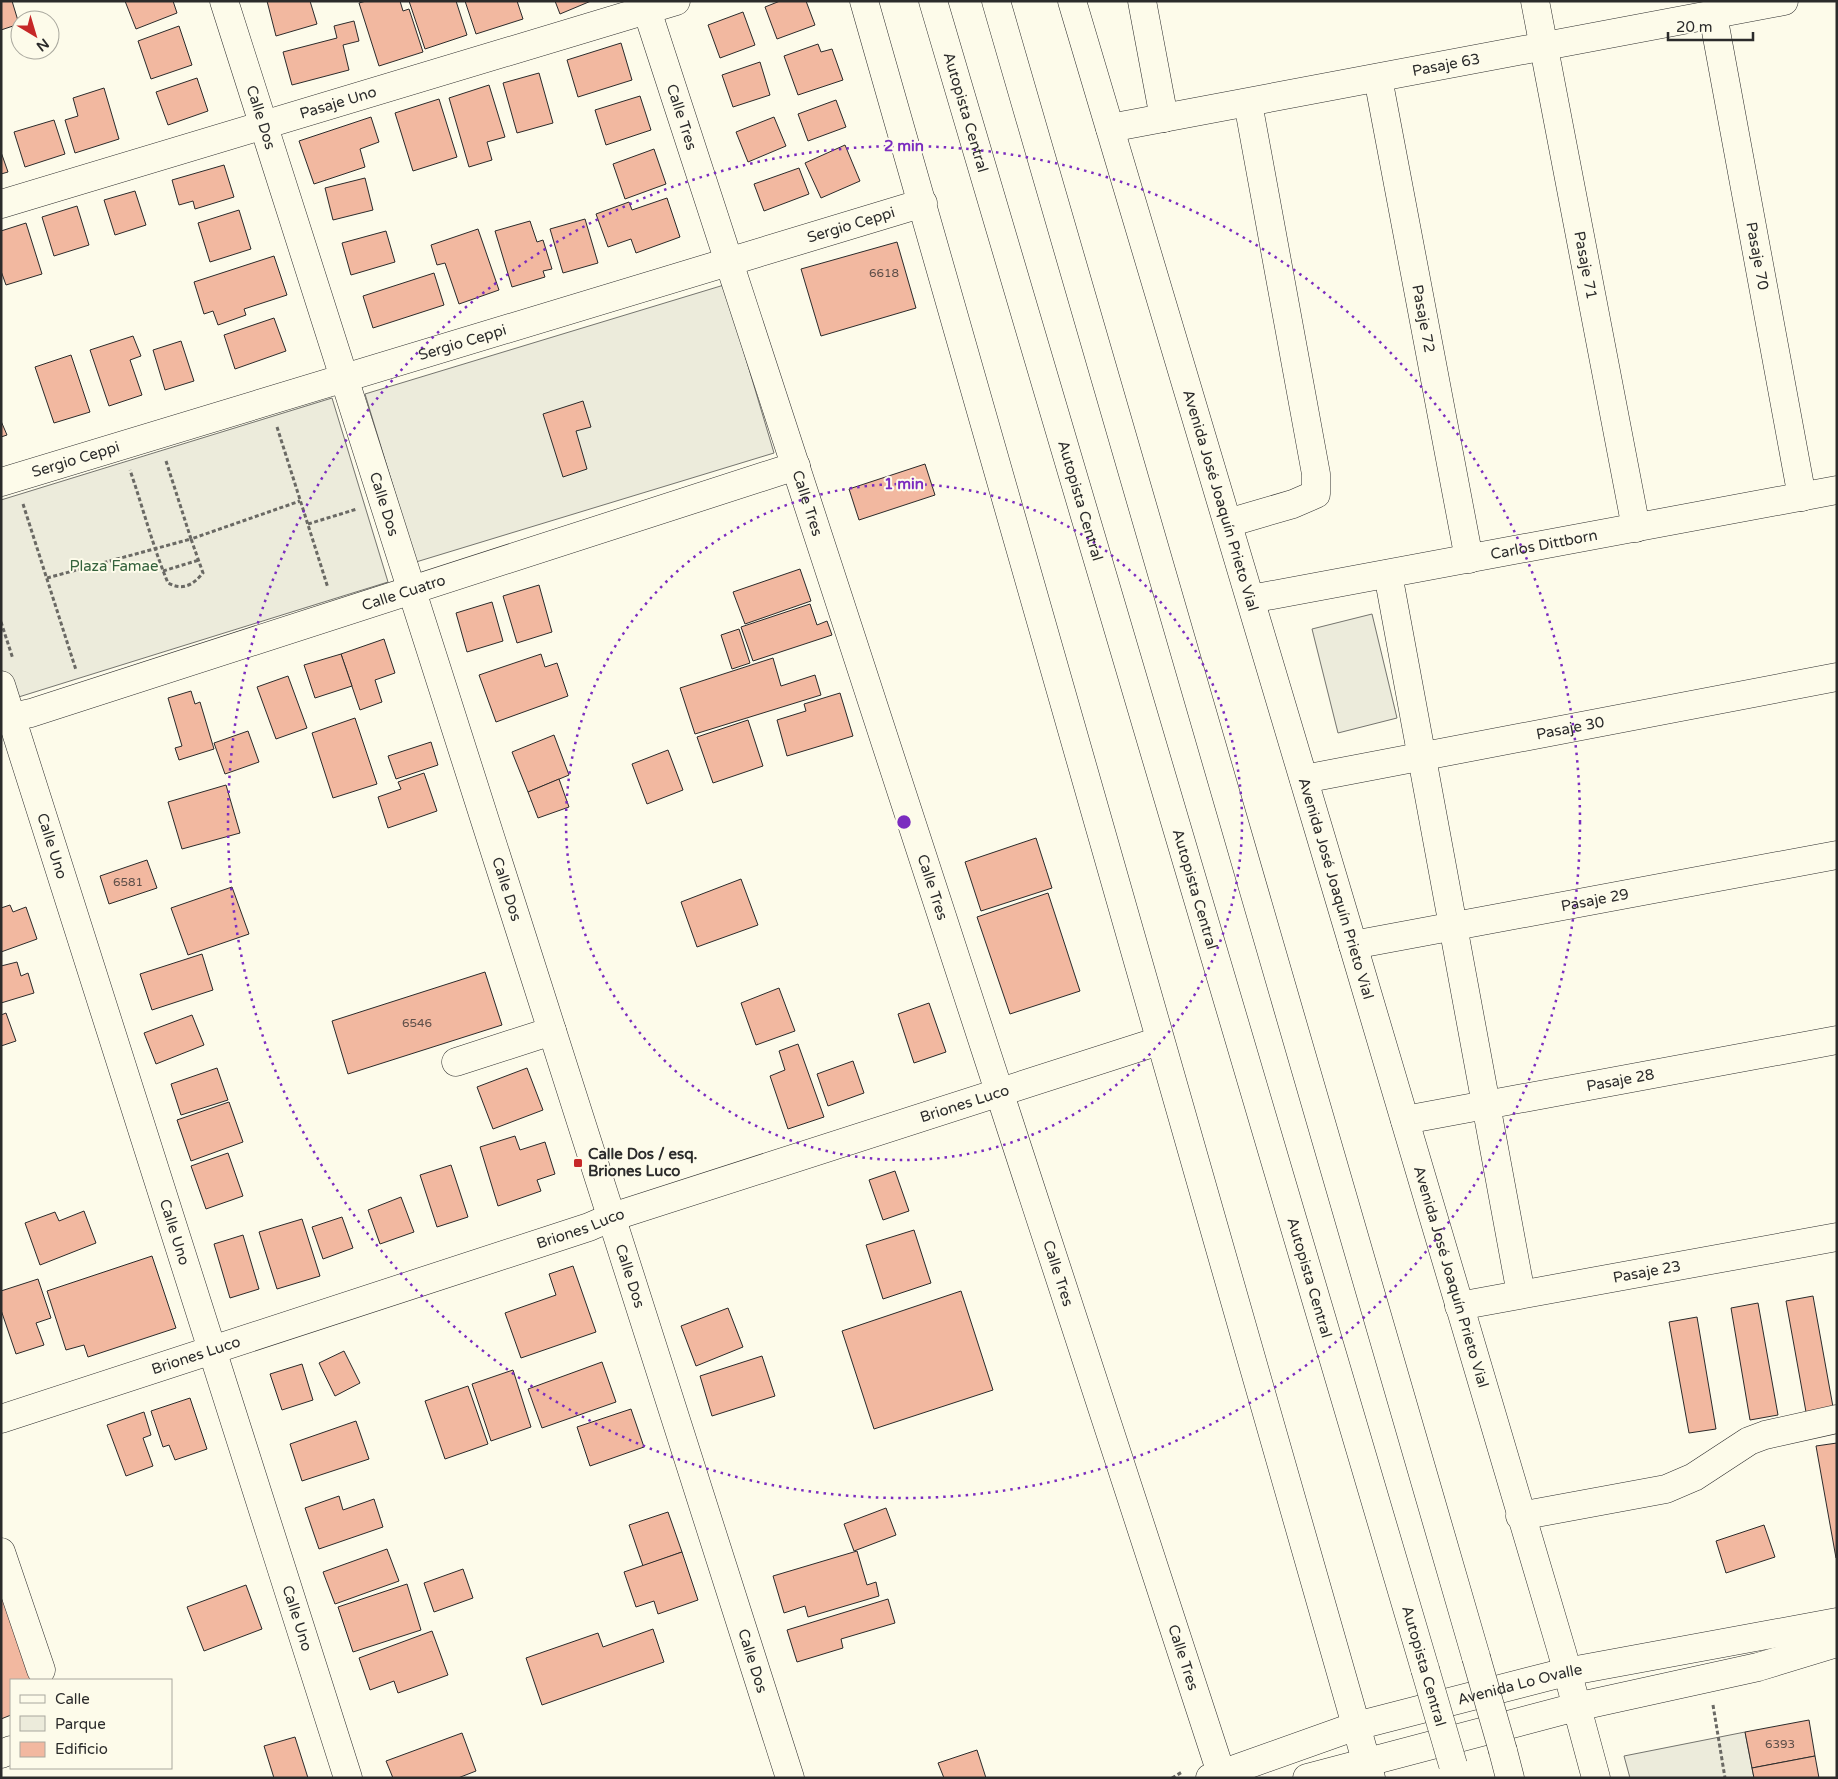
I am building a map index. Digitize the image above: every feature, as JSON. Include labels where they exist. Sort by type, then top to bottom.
[{"type":"main road","name":"Calle Dos","points":[[224,1],[790,1778]]},
{"type":"main road","name":"Pasaje Uno","points":[[1,204],[646,6],[676,1]]},
{"type":"main road","points":[[864,1],[923,203],[1159,1041],[1369,1770]]},
{"type":"main road","name":"Autopista Central","points":[[933,1],[1455,1771]]},
{"type":"main road","points":[[996,1],[1510,1778]]},
{"type":"main road","name":"Avenida José Joaquín Prieto Vial","points":[[1072,1],[1354,945],[1596,1778]]},
{"type":"main road","points":[[1142,1],[1164,118]]},
{"type":"main road","name":"Pasaje 71","points":[[1535,1],[1636,528]]},
{"type":"main road","name":"Pasaje 63","points":[[1110,128],[1784,1]]},
{"type":"main road","name":"Calle Tres","points":[[646,6],[1000,1093],[1216,1775]]},
{"type":"main road","name":"Pasaje 70","points":[[1713,15],[1802,497]]},
{"type":"main road","name":"Pasaje 72","points":[[1378,78],[1469,559]]},
{"type":"main road","points":[[1228,523],[1293,504],[1316,494],[1316,474],[1248,103]]},
{"type":"main road","name":"Sergio Ceppi","points":[[1,482],[923,203]]},
{"type":"main road","name":"Calle Cuatro","points":[[10,734],[411,590],[796,466]]},
{"type":"main road","name":"Carlos Dittborn","points":[[1251,599],[1837,490]]},
{"type":"main road","points":[[1388,574],[1521,1294]]},
{"type":"main road","name":"Pasaje 30","points":[[1304,779],[1837,677]]},
{"type":"main road","name":"Calle Uno","points":[[1,685],[10,734],[213,1350],[348,1778]]},
{"type":"main road","name":"Pasaje 29","points":[[1354,945],[1837,855]]},
{"type":"main road","points":[[456,1062],[552,1031]]},
{"type":"main road","name":"Pasaje 28","points":[[1405,1120],[1837,1040]]},
{"type":"main road","name":"Briones Luco","points":[[1,1419],[589,1227],[612,1217],[1159,1041]]},
{"type":"main road","name":"Pasaje 23","points":[[1459,1306],[1837,1237]]},
{"type":"main road","points":[[1520,1516],[1666,1488],[1694,1477],[1749,1442],[1765,1435],[1837,1419]]},
{"type":"main road","points":[[1,1552],[41,1670]]},
{"type":"main road","name":"Avenida Lo Ovalle","points":[[1216,1775],[1356,1726],[1566,1672],[1837,1622]]},
{"type":"main road","points":[[1308,1778],[1369,1770],[1576,1707],[1758,1667],[1837,1643]]},
{"type":"path","points":[[275,422],[331,595]]},
{"type":"path","points":[[129,468],[168,584],[176,588],[185,587],[195,583],[203,573],[164,457]]},
{"type":"path","points":[[46,578],[191,539],[300,500]]},
{"type":"path","points":[[22,502],[77,674]]},
{"type":"path","points":[[308,524],[358,508]]},
{"type":"path","points":[[163,571],[199,560]]},
{"type":"path","points":[[1712,1703],[1726,1778]]},
{"type":"green space","points":[[724,285],[774,453],[416,562],[365,394]]},
{"type":"green space","name":"Plaza Famae","points":[[332,398],[388,582],[9,700],[1,675],[1,500]]},
{"type":"green space","points":[[1372,614],[1397,718],[1338,733],[1312,629]]},
{"type":"green space","points":[[1745,1732],[1754,1778],[1630,1778],[1624,1756]]},
{"type":"building","points":[[1,1],[12,1],[15,10],[10,10],[10,27],[1,30]]},
{"type":"building","points":[[125,1],[173,1],[177,13],[136,29]]},
{"type":"building","points":[[267,1],[310,1],[317,24],[276,36]]},
{"type":"building","points":[[366,1],[400,1],[403,11],[409,9],[423,52],[379,66],[359,3]]},
{"type":"building","points":[[409,1],[456,1],[467,35],[425,49]]},
{"type":"building","points":[[465,1],[517,1],[523,19],[476,34]]},
{"type":"building","points":[[555,1],[591,1],[560,14]]},
{"type":"building","points":[[780,1],[806,1],[815,25],[777,39],[765,7]]},
{"type":"building","points":[[743,12],[755,45],[720,58],[708,25]]},
{"type":"building","points":[[354,21],[359,41],[343,45],[349,70],[292,85],[283,52],[337,38],[334,26]]},
{"type":"building","points":[[179,26],[192,65],[151,79],[138,41]]},
{"type":"building","points":[[621,43],[632,80],[578,97],[567,60]]},
{"type":"building","points":[[818,44],[821,52],[832,49],[843,80],[798,95],[784,56]]},
{"type":"building","points":[[760,62],[770,95],[733,107],[722,75]]},
{"type":"building","points":[[539,73],[553,123],[517,133],[503,83]]},
{"type":"building","points":[[197,78],[208,111],[168,125],[156,92]]},
{"type":"building","points":[[489,85],[505,137],[487,142],[492,160],[469,167],[449,98]]},
{"type":"building","points":[[104,88],[119,139],[75,153],[65,120],[78,116],[73,98]]},
{"type":"building","points":[[640,96],[651,130],[606,145],[595,110]]},
{"type":"building","points":[[439,99],[457,157],[413,171],[395,113]]},
{"type":"building","points":[[836,100],[846,127],[808,141],[798,114]]},
{"type":"building","points":[[371,117],[379,142],[360,149],[365,167],[314,184],[299,141]]},
{"type":"building","points":[[774,117],[786,146],[748,162],[736,132]]},
{"type":"building","points":[[54,120],[65,154],[25,167],[14,132]]},
{"type":"building","points":[[845,145],[860,181],[821,198],[805,163]]},
{"type":"building","points":[[654,149],[666,184],[625,199],[613,164]]},
{"type":"building","points":[[1,152],[8,172],[1,174]]},
{"type":"building","points":[[224,165],[234,197],[195,209],[193,201],[179,205],[172,180]]},
{"type":"building","points":[[799,168],[809,194],[764,211],[754,184]]},
{"type":"building","points":[[365,178],[373,210],[333,220],[325,188]]},
{"type":"building","points":[[135,191],[146,225],[115,235],[104,200]]},
{"type":"building","points":[[667,198],[680,237],[636,253],[631,239],[608,247],[596,214],[629,202],[632,210]]},
{"type":"building","points":[[77,206],[89,245],[54,256],[42,217]]},
{"type":"building","points":[[239,210],[251,249],[210,262],[198,223]]},
{"type":"building","points":[[585,219],[598,263],[563,273],[550,229]]},
{"type":"building","points":[[530,221],[537,242],[543,240],[552,269],[543,271],[545,277],[512,287],[495,231]]},
{"type":"building","points":[[26,223],[42,274],[6,285],[1,271],[1,231]]},
{"type":"building","points":[[478,229],[499,290],[459,304],[445,263],[437,265],[431,245]]},
{"type":"building","points":[[386,231],[395,262],[351,275],[342,243]]},
{"type":"building","points":[[897,242],[916,308],[821,336],[801,269]]},
{"type":"building","points":[[274,256],[287,295],[244,309],[246,315],[218,325],[213,311],[204,314],[194,282]]},
{"type":"building","points":[[434,273],[444,305],[373,328],[363,296]]},
{"type":"building","points":[[274,318],[286,351],[235,369],[224,335]]},
{"type":"building","points":[[133,336],[141,356],[130,360],[142,395],[109,406],[90,350]]},
{"type":"building","points":[[181,341],[194,381],[165,390],[153,350]]},
{"type":"building","points":[[71,355],[90,412],[54,423],[35,367]]},
{"type":"building","points":[[583,401],[591,427],[576,431],[587,469],[563,477],[543,414]]},
{"type":"building","points":[[1,421],[7,435],[1,437]]},
{"type":"building","points":[[925,464],[935,495],[859,520],[849,489]]},
{"type":"building","points":[[800,569],[811,601],[745,624],[733,592]]},
{"type":"building","points":[[539,585],[552,632],[517,643],[503,596]]},
{"type":"building","points":[[492,602],[503,641],[467,652],[456,613]]},
{"type":"building","points":[[810,604],[817,625],[827,621],[832,635],[753,661],[741,627]]},
{"type":"building","points":[[739,629],[750,663],[732,669],[721,635]]},
{"type":"building","points":[[384,639],[395,673],[375,680],[382,702],[360,710],[341,654]]},
{"type":"building","points":[[341,654],[352,686],[315,698],[304,665]]},
{"type":"building","points":[[541,654],[545,667],[557,663],[568,696],[496,722],[479,675]]},
{"type":"building","points":[[773,658],[781,686],[815,675],[821,695],[695,734],[680,688]]},
{"type":"building","points":[[288,676],[307,728],[276,739],[257,687]]},
{"type":"building","points":[[191,691],[195,704],[200,702],[214,749],[179,760],[175,748],[182,746],[168,698]]},
{"type":"building","points":[[840,693],[853,736],[787,756],[777,720],[806,711],[804,704]]},
{"type":"building","points":[[355,718],[377,784],[333,798],[312,733]]},
{"type":"building","points":[[748,720],[763,766],[713,783],[697,737]]},
{"type":"building","points":[[248,731],[259,762],[225,774],[214,743]]},
{"type":"building","points":[[554,735],[569,775],[528,792],[512,752]]},
{"type":"building","points":[[431,742],[438,765],[396,779],[388,756]]},
{"type":"building","points":[[668,750],[683,790],[647,804],[632,764]]},
{"type":"building","points":[[424,773],[437,811],[388,828],[378,797],[401,789],[398,782]]},
{"type":"building","points":[[559,779],[569,807],[538,818],[528,792]]},
{"type":"building","points":[[226,785],[240,833],[182,849],[168,802]]},
{"type":"building","points":[[1036,838],[1052,888],[981,911],[965,862]]},
{"type":"building","points":[[147,860],[157,888],[109,904],[100,876]]},
{"type":"building","points":[[741,879],[758,925],[697,947],[681,902]]},
{"type":"building","points":[[232,887],[249,934],[188,955],[171,908]]},
{"type":"building","points":[[1048,893],[1080,991],[1010,1014],[977,917]]},
{"type":"building","points":[[10,905],[13,912],[26,907],[37,939],[1,952],[1,908]]},
{"type":"building","points":[[202,954],[213,990],[152,1010],[140,974]]},
{"type":"building","points":[[17,962],[21,976],[28,973],[34,993],[1,1003],[1,966]]},
{"type":"building","points":[[485,972],[502,1025],[348,1074],[332,1021]]},
{"type":"building","points":[[779,988],[795,1031],[756,1045],[741,1003]]},
{"type":"building","points":[[929,1003],[946,1052],[914,1063],[898,1014]]},
{"type":"building","points":[[6,1013],[16,1041],[1,1046],[1,1015]]},
{"type":"building","points":[[192,1015],[204,1045],[156,1064],[144,1033]]},
{"type":"building","points":[[798,1044],[824,1117],[788,1129],[770,1076],[785,1070],[779,1051]]},
{"type":"building","points":[[853,1061],[864,1093],[828,1106],[817,1074]]},
{"type":"building","points":[[217,1068],[228,1100],[181,1115],[171,1084]]},
{"type":"building","points":[[527,1068],[543,1110],[493,1129],[477,1087]]},
{"type":"building","points":[[229,1102],[243,1142],[191,1161],[177,1120]]},
{"type":"building","points":[[515,1136],[520,1150],[545,1142],[555,1174],[537,1180],[541,1191],[498,1206],[480,1147]]},
{"type":"building","points":[[228,1153],[243,1196],[206,1209],[191,1166]]},
{"type":"building","points":[[451,1165],[468,1217],[437,1227],[420,1175]]},
{"type":"building","points":[[895,1171],[909,1211],[883,1220],[869,1180]]},
{"type":"building","points":[[401,1197],[414,1232],[380,1244],[368,1210]]},
{"type":"building","points":[[84,1211],[96,1243],[40,1265],[25,1223],[55,1212],[59,1221]]},
{"type":"building","points":[[342,1217],[353,1248],[323,1259],[312,1227]]},
{"type":"building","points":[[302,1219],[320,1276],[277,1289],[259,1232]]},
{"type":"building","points":[[914,1230],[931,1283],[883,1299],[866,1245]]},
{"type":"building","points":[[243,1235],[259,1289],[230,1298],[214,1244]]},
{"type":"building","points":[[152,1256],[176,1328],[88,1357],[84,1345],[66,1350],[47,1291]]},
{"type":"building","points":[[573,1266],[596,1332],[521,1358],[505,1313],[556,1295],[549,1274]]},
{"type":"building","points":[[38,1279],[51,1318],[36,1323],[44,1345],[16,1354],[1,1310],[1,1291]]},
{"type":"building","points":[[961,1291],[993,1390],[874,1429],[842,1331]]},
{"type":"building","points":[[1813,1296],[1833,1407],[1806,1412],[1786,1301]]},
{"type":"building","points":[[1758,1303],[1778,1415],[1750,1420],[1731,1308]]},
{"type":"building","points":[[728,1308],[743,1347],[696,1366],[681,1326]]},
{"type":"building","points":[[1697,1317],[1716,1429],[1689,1433],[1669,1322]]},
{"type":"building","points":[[344,1351],[360,1383],[335,1396],[319,1363]]},
{"type":"building","points":[[762,1356],[775,1396],[712,1416],[700,1376]]},
{"type":"building","points":[[602,1362],[616,1402],[542,1428],[528,1389]]},
{"type":"building","points":[[302,1364],[313,1400],[282,1410],[270,1374]]},
{"type":"building","points":[[513,1370],[531,1427],[491,1441],[472,1384]]},
{"type":"building","points":[[468,1386],[488,1444],[445,1459],[425,1401]]},
{"type":"building","points":[[190,1398],[207,1449],[175,1460],[169,1445],[163,1447],[151,1411]]},
{"type":"building","points":[[631,1409],[644,1447],[590,1466],[577,1427]]},
{"type":"building","points":[[144,1412],[151,1435],[143,1438],[153,1466],[126,1476],[107,1425]]},
{"type":"building","points":[[356,1421],[369,1459],[302,1481],[290,1444]]},
{"type":"building","points":[[1837,1443],[1837,1558],[1836,1558],[1816,1446]]},
{"type":"building","points":[[339,1496],[343,1510],[374,1499],[383,1527],[319,1549],[305,1508]]},
{"type":"building","points":[[886,1508],[896,1535],[854,1551],[844,1524]]},
{"type":"building","points":[[668,1512],[682,1552],[643,1566],[629,1525]]},
{"type":"building","points":[[1764,1525],[1775,1557],[1726,1573],[1716,1541]]},
{"type":"building","points":[[387,1549],[399,1581],[335,1604],[323,1572]]},
{"type":"building","points":[[857,1551],[867,1585],[876,1582],[879,1596],[808,1617],[805,1606],[784,1613],[773,1576]]},
{"type":"building","points":[[682,1552],[698,1600],[658,1614],[654,1601],[636,1607],[624,1572]]},
{"type":"building","points":[[463,1569],[473,1598],[434,1612],[424,1583]]},
{"type":"building","points":[[407,1584],[421,1630],[353,1652],[338,1607]]},
{"type":"building","points":[[246,1585],[262,1629],[204,1651],[187,1607]]},
{"type":"building","points":[[1,1594],[33,1679],[10,1679],[10,1715],[1,1719]]},
{"type":"building","points":[[888,1599],[895,1623],[841,1639],[843,1648],[797,1662],[787,1630]]},
{"type":"building","points":[[653,1629],[664,1662],[542,1705],[526,1658],[598,1633],[603,1647]]},
{"type":"building","points":[[432,1631],[448,1675],[398,1693],[394,1681],[370,1690],[359,1658]]},
{"type":"building","points":[[1809,1720],[1815,1756],[1752,1768],[1745,1732]]},
{"type":"building","points":[[462,1733],[476,1771],[458,1778],[393,1778],[386,1761]]},
{"type":"building","points":[[295,1737],[308,1778],[274,1778],[264,1746]]},
{"type":"building","points":[[977,1750],[986,1778],[944,1778],[938,1763]]},
{"type":"building","points":[[1815,1756],[1819,1778],[1754,1778],[1752,1768]]},
{"type":"place","name":"Calle Dos / esq. Briones Luco","points":[[578,1163]]}]
